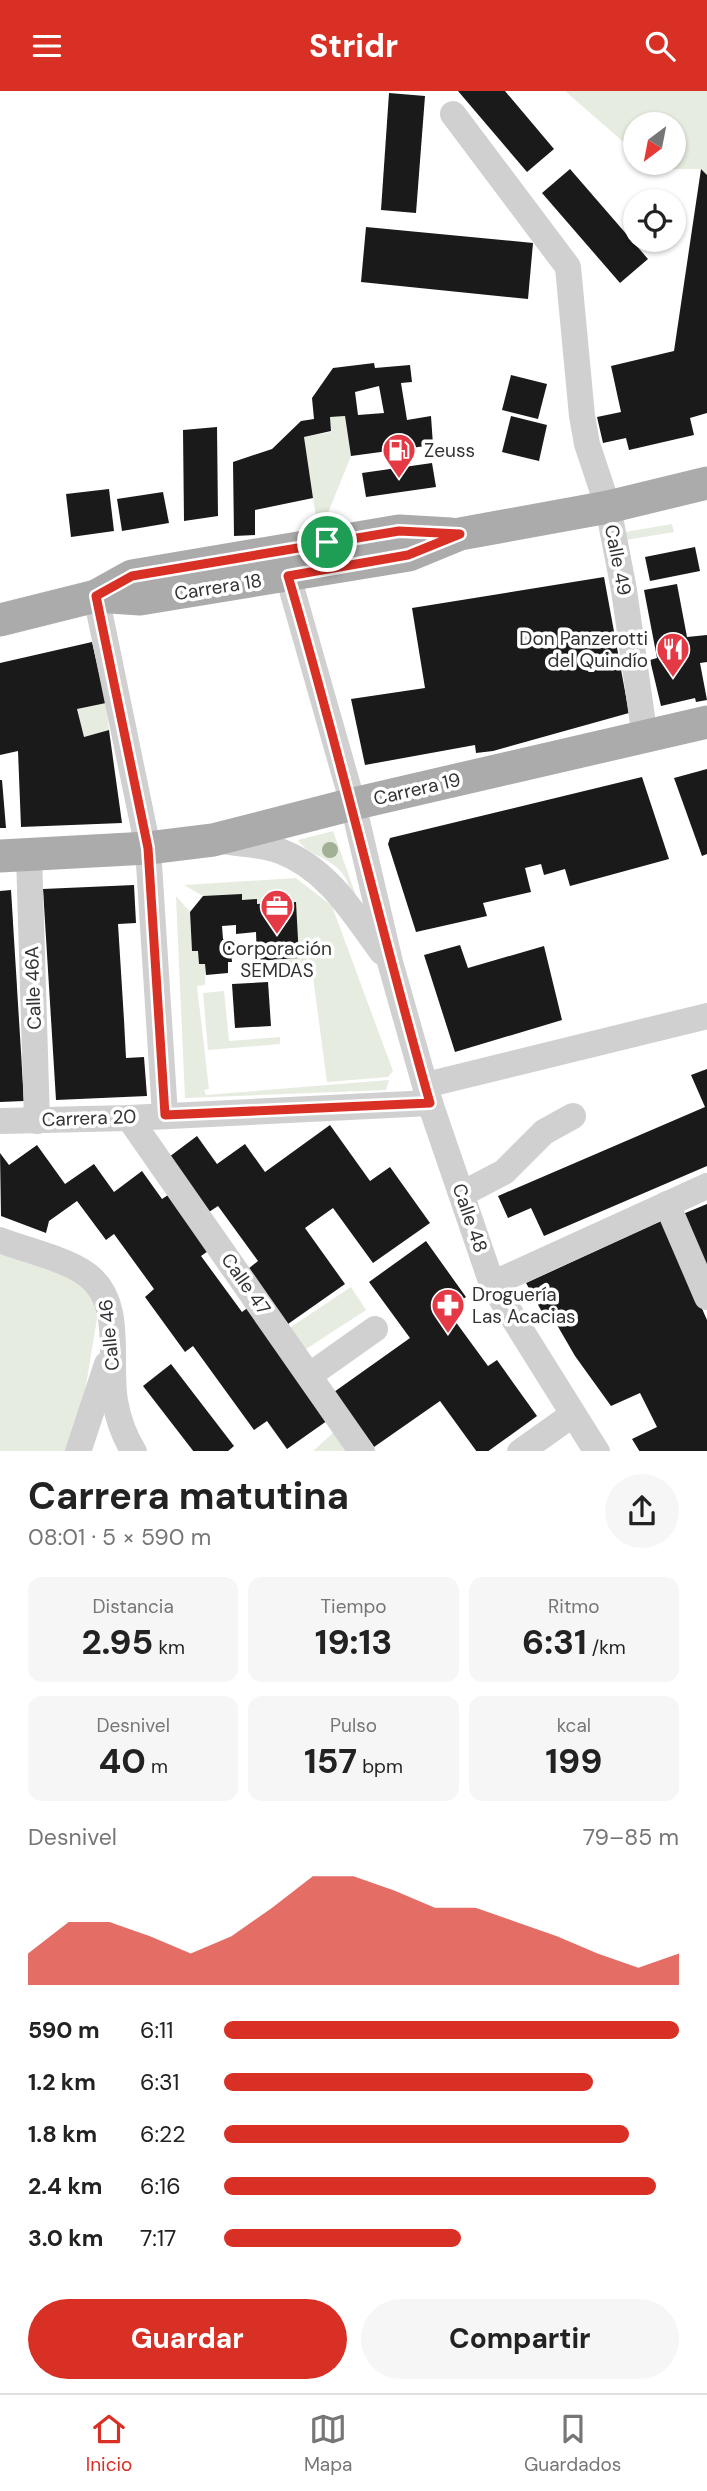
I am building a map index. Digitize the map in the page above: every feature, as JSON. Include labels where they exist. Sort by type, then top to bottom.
[{"type":"main road","name":"Carrera 18","points":[[96,596],[140,599],[408,555],[460,534],[608,507],[707,482]]},
{"type":"main road","name":"Carrera 18","points":[[0,620],[96,596],[132,576],[399,531],[460,534]]},
{"type":"main road","name":"Carrera 19","points":[[15,855],[148,848],[214,840],[353,804],[707,722]]},
{"type":"street","name":"Calle 49","points":[[453,114],[568,267],[582,416],[608,507],[624,590],[645,738]]},
{"type":"street","name":"Calle 48","points":[[288,576],[353,804],[390,962],[428,1094],[492,1284],[597,1451]]},
{"type":"street","points":[[96,596],[148,848],[165,1115]]},
{"type":"street","name":"Calle 48","points":[[214,840],[278,850],[315,870],[330,883],[390,962]]},
{"type":"street","name":"Calle 46A","points":[[15,855],[37,1121]]},
{"type":"street","name":"Carrera 20","points":[[0,1121],[129,1118],[428,1094],[707,1016]]},
{"type":"street","points":[[462,1194],[504,1173],[544,1132],[573,1116]]},
{"type":"street","name":"Calle 47","points":[[129,1118],[362,1451]]},
{"type":"street","points":[[492,1284],[707,1186]]},
{"type":"street","points":[[667,1204],[707,1297]]},
{"type":"street","name":"Calle 46","points":[[0,1240],[85,1272],[104,1290],[112,1346],[115,1401],[129,1444]]},
{"type":"street","points":[[310,1375],[375,1329]]},
{"type":"street","points":[[112,1346],[78,1451],[97,1441],[129,1444]]},
{"type":"street","points":[[520,1451],[572,1415]]},
{"type":"shaded area","points":[[565,91],[707,91],[707,175],[701,169],[686,169],[686,112],[623,112],[623,142]]},
{"type":"shaded area","points":[[345,416],[351,456],[324,523],[317,524],[304,437],[331,432],[330,417]]},
{"type":"shaded area","points":[[672,524],[674,532],[626,540],[625,532]]},
{"type":"shaded area","points":[[106,703],[109,730],[84,737],[77,709]]},
{"type":"shaded area","points":[[333,831],[358,901],[337,868],[307,850],[298,840]]},
{"type":"shaded area","points":[[296,878],[332,906],[393,1071],[388,1077],[327,1082],[313,977],[273,980],[273,960],[299,958],[295,902],[257,904],[256,899],[242,900],[242,895],[203,896],[184,885]]},
{"type":"shaded area","points":[[176,896],[190,912],[192,951],[198,951],[205,964],[205,985],[197,986],[209,1089],[204,1090],[206,1095],[389,1080],[386,1090],[185,1098]]},
{"type":"shaded area","points":[[224,991],[229,1041],[280,1037],[280,1044],[208,1050],[203,993]]},
{"type":"shaded area","points":[[0,1250],[59,1271],[89,1289],[98,1313],[75,1451],[0,1451]]},
{"type":"shaded area","points":[[351,1287],[366,1310],[303,1351],[288,1329]]},
{"type":"shaded area","points":[[335,1431],[346,1451],[313,1451]]},
{"type":"building","points":[[458,91],[505,91],[554,149],[527,172]]},
{"type":"building","points":[[389,93],[425,96],[416,213],[381,210]]},
{"type":"building","points":[[570,169],[623,230],[623,252],[642,252],[648,259],[620,283],[542,193]]},
{"type":"building","points":[[701,169],[707,175],[707,413],[690,418],[694,435],[629,450],[626,438],[603,443],[597,417],[621,412],[611,366],[674,351]]},
{"type":"building","points":[[366,227],[533,243],[528,299],[361,282]]},
{"type":"building","points":[[374,363],[375,368],[410,365],[412,382],[401,383],[407,420],[431,416],[433,445],[351,456],[345,416],[330,417],[331,431],[304,437],[313,498],[255,510],[255,535],[234,536],[233,462],[272,449],[301,421],[314,419],[312,398],[333,368]],"holes":[[[379,386],[384,413],[358,415],[355,392]]]},
{"type":"building","points":[[511,375],[547,384],[538,419],[502,410]]},
{"type":"building","points":[[511,416],[547,425],[539,461],[502,452]]},
{"type":"building","points":[[217,427],[218,516],[184,521],[183,430]]},
{"type":"building","name":"Zeuss","points":[[432,463],[436,487],[366,497],[362,473]]},
{"type":"building","points":[[109,489],[114,531],[71,537],[66,494]]},
{"type":"building","points":[[163,492],[169,523],[122,531],[117,499]]},
{"type":"building","points":[[695,547],[700,571],[650,581],[645,557]]},
{"type":"building","points":[[604,577],[629,713],[493,751],[476,753],[475,745],[365,765],[351,699],[425,688],[412,608]]},
{"type":"building","points":[[677,584],[687,637],[707,635],[707,662],[700,663],[707,700],[696,702],[695,698],[661,706],[650,660],[657,658],[644,590]]},
{"type":"building","points":[[92,642],[106,703],[77,709],[84,737],[109,730],[122,823],[21,827],[18,751],[0,755],[0,663]]},
{"type":"building","points":[[707,769],[707,854],[702,856],[674,778]]},
{"type":"building","points":[[642,777],[669,859],[570,886],[565,869],[544,875],[541,864],[525,868],[531,892],[483,903],[487,916],[416,932],[388,844],[390,838]]},
{"type":"building","points":[[2,780],[6,828],[0,828]]},
{"type":"building","points":[[134,885],[136,923],[118,924],[126,1058],[144,1057],[147,1096],[56,1100],[43,889]]},
{"type":"building","points":[[11,890],[24,1101],[0,1102],[0,891]]},
{"type":"building","name":"Corporación SEMDAS","points":[[242,894],[242,900],[257,899],[257,904],[296,902],[299,958],[257,961],[256,932],[236,934],[236,925],[222,926],[223,939],[230,939],[232,962],[228,962],[228,973],[206,975],[205,964],[199,964],[198,951],[192,951],[190,912],[203,896]]},
{"type":"building","points":[[460,945],[468,968],[544,946],[562,1020],[455,1052],[424,955]]},
{"type":"building","points":[[268,982],[271,1026],[235,1028],[232,984]]},
{"type":"building","points":[[707,1069],[707,1166],[544,1236],[531,1208],[508,1218],[498,1196],[705,1107],[691,1075]]},
{"type":"building","points":[[330,1125],[370,1181],[390,1167],[430,1223],[373,1263],[333,1208],[305,1228],[345,1284],[288,1324],[248,1269],[258,1261],[218,1206],[209,1212],[169,1157],[197,1136],[217,1164],[245,1144],[265,1172]]},
{"type":"building","points":[[37,1145],[65,1184],[94,1164],[114,1192],[142,1171],[162,1199],[171,1193],[211,1249],[201,1256],[242,1312],[250,1306],[331,1418],[287,1449],[267,1421],[254,1430],[193,1346],[185,1352],[145,1297],[154,1289],[114,1234],[106,1240],[77,1201],[49,1221],[46,1233],[1,1216],[0,1153],[9,1165]]},
{"type":"building","points":[[707,1204],[707,1282],[678,1216]]},
{"type":"building","points":[[663,1220],[707,1320],[707,1451],[639,1451],[632,1439],[657,1427],[640,1393],[611,1406],[575,1356],[553,1318],[547,1321],[526,1283]]},
{"type":"building","points":[[426,1241],[466,1297],[447,1310],[488,1366],[497,1360],[537,1416],[488,1451],[476,1451],[440,1401],[374,1447],[334,1392],[410,1338],[369,1282]]},
{"type":"building","points":[[171,1364],[234,1446],[228,1451],[193,1451],[143,1386]]},
{"type":"place","name":"Zeuss","points":[[399,480]]},
{"type":"place","name":"Don Panzerotti del Quindío","points":[[673,679]]},
{"type":"place","name":"Corporación SEMDAS","points":[[277,936]]},
{"type":"place","name":"Droguería Las Acacias","points":[[448,1335]]},
{"type":"route","points":[[399,531],[460,534],[408,555],[288,576],[353,804],[390,962],[430,1103],[165,1115],[148,848],[139,816],[96,596],[132,576],[327,542],[399,531]]}]
